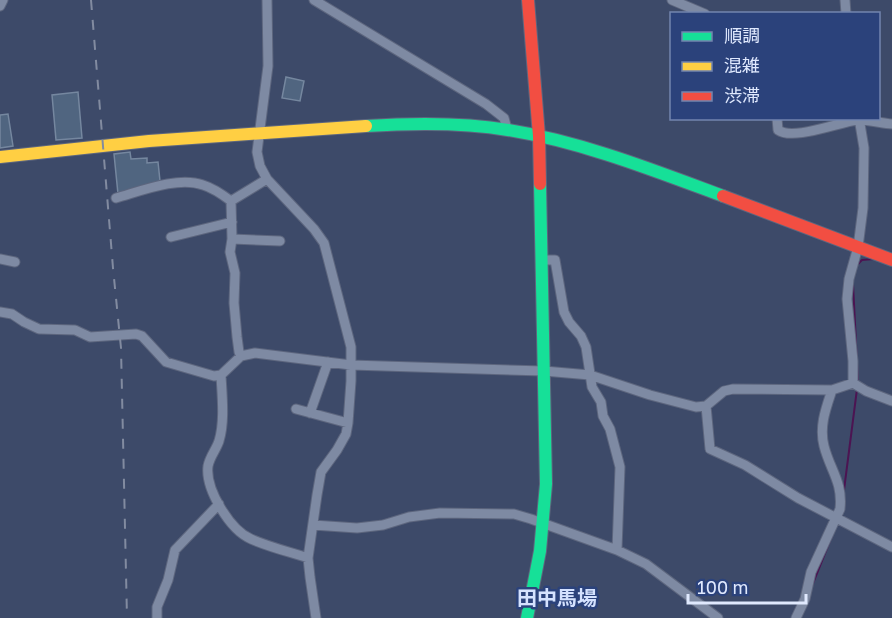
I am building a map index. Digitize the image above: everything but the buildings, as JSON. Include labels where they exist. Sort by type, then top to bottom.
[{"type":"street","points":[[0,6],[3,0]]},
{"type":"street","points":[[267,0],[268,66],[258,133],[257,152],[260,166],[267,179],[324,243],[351,347],[348,423],[337,450],[321,472],[308,558],[316,618]]},
{"type":"street","points":[[314,0],[486,104],[504,118],[507,129]]},
{"type":"street","points":[[527,618],[536,582],[544,524],[546,484],[539,135],[528,0]]},
{"type":"street","points":[[672,0],[700,12]]},
{"type":"street","points":[[777,120],[778,130],[794,134],[855,120]]},
{"type":"street","points":[[853,383],[847,299],[849,279],[858,247],[863,208],[864,148],[859,120]]},
{"type":"street","points":[[866,120],[892,124]]},
{"type":"street","points":[[0,157],[64,149],[258,133],[410,124],[450,124],[507,129],[567,142],[602,153],[719,194],[892,260]]},
{"type":"street","points":[[231,201],[267,179]]},
{"type":"street","points":[[116,198],[168,184],[186,182],[202,184],[231,201]]},
{"type":"street","points":[[231,201],[230,252],[235,273],[234,303],[238,352],[241,356]]},
{"type":"street","points":[[171,237],[232,222]]},
{"type":"street","points":[[232,239],[280,241]]},
{"type":"street","points":[[0,260],[15,262]]},
{"type":"street","points":[[542,260],[555,260],[564,312],[586,347],[592,387],[610,429],[620,467],[617,550]]},
{"type":"street","points":[[0,312],[12,314],[39,329],[75,330],[90,337],[136,334],[142,336],[166,362],[214,376],[222,375],[241,356],[255,353],[351,365],[544,371],[590,375],[696,407],[706,406],[724,391],[733,388],[832,390],[853,383]]},
{"type":"street","points":[[310,413],[328,362]]},
{"type":"street","points":[[222,375],[222,428],[208,468],[212,492],[237,530],[250,539],[308,558]]},
{"type":"street","points":[[853,383],[866,392],[892,401]]},
{"type":"street","points":[[796,618],[805,599],[811,572],[840,509],[840,488],[824,445],[822,432],[822,420],[832,390]]},
{"type":"street","points":[[706,406],[710,449],[746,465],[798,498],[892,547]]},
{"type":"street","points":[[296,409],[348,423]]},
{"type":"street","points":[[157,618],[158,607],[168,580],[175,550],[219,504]]},
{"type":"street","points":[[313,525],[357,528],[440,513],[514,514],[617,550],[646,564],[718,618]]},
{"type":"waterway","points":[[858,264],[862,260],[874,259]]},
{"type":"waterway","points":[[853,284],[858,383]]},
{"type":"waterway","points":[[844,490],[857,389]]},
{"type":"waterway","points":[[812,586],[832,536]]},
{"type":"railway","points":[[91,0],[121,348],[127,618]]},
{"type":"traffic: fast","points":[[366,126],[455,124],[536,135],[617,158],[723,196]]},
{"type":"traffic: fast","points":[[527,618],[540,551],[546,484],[540,184]]},
{"type":"traffic: slow","points":[[0,157],[149,141],[366,126]]},
{"type":"traffic: jam","points":[[528,0],[539,136],[540,184]]},
{"type":"traffic: jam","points":[[723,196],[892,260]]},
{"type":"district","name":"田中馬場","points":[[557,598]]}]
